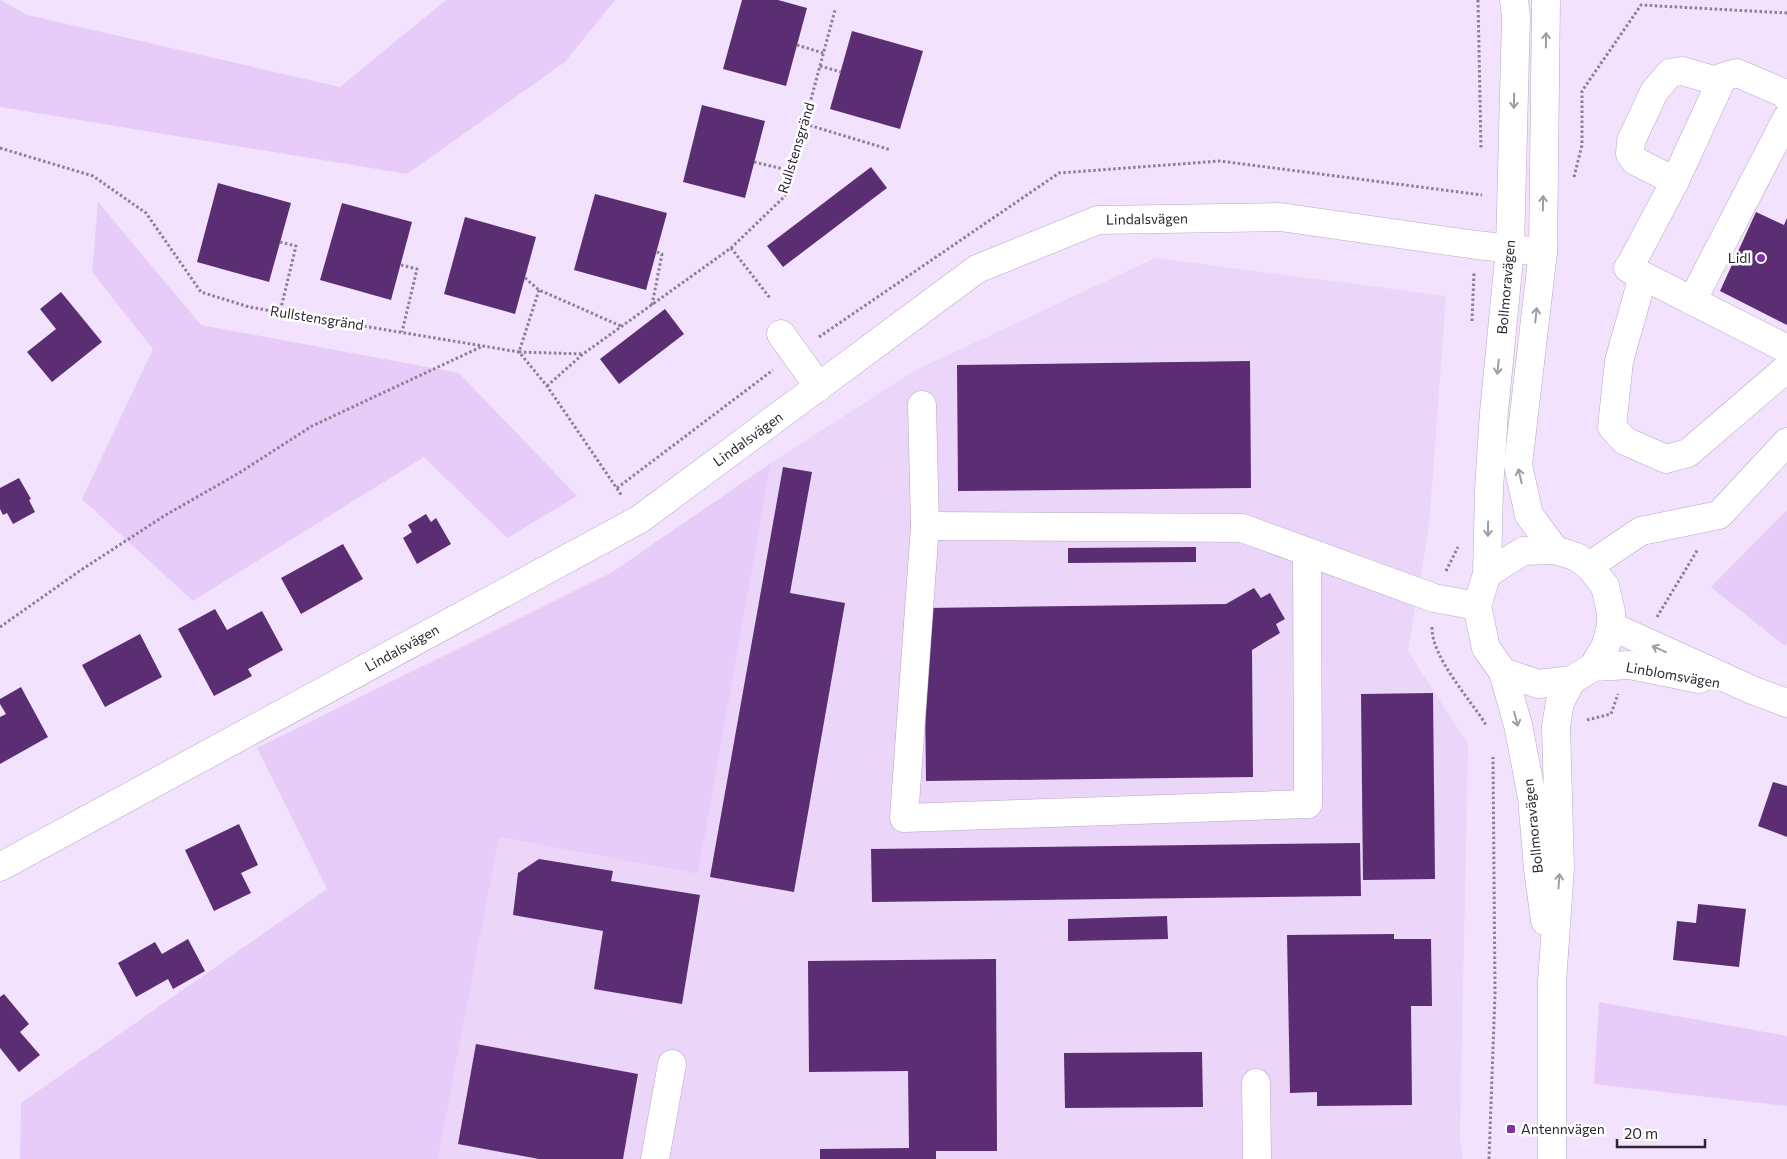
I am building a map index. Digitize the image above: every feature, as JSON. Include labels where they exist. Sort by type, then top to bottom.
[{"type":"street","name":"Bollmoravägen","points":[[1487,574],[1489,489],[1494,412],[1510,249],[1516,16],[1514,0]]},
{"type":"street","points":[[1546,0],[1543,252],[1518,465],[1529,515],[1555,550]]},
{"type":"street","points":[[1675,181],[1635,161],[1630,154],[1632,141],[1654,92],[1670,73],[1682,72],[1720,82]]},
{"type":"street","points":[[1787,97],[1786,94],[1737,73],[1723,77],[1720,82],[1632,270],[1612,427],[1625,441],[1666,459],[1688,453],[1787,368]]},
{"type":"street","points":[[1692,300],[1787,118]]},
{"type":"street","name":"Lindalsvägen","points":[[0,867],[640,519],[978,270],[1098,220],[1280,217],[1476,246],[1543,252]]},
{"type":"street","points":[[1632,270],[1787,349]]},
{"type":"street","points":[[782,334],[818,387]]},
{"type":"street","points":[[922,405],[925,526],[904,818],[1308,804],[1307,553]]},
{"type":"street","points":[[1589,566],[1641,531],[1719,515],[1787,442]]},
{"type":"street","points":[[925,526],[1242,528],[1434,598],[1477,606]]},
{"type":"street","points":[[1555,550],[1577,557],[1589,566],[1605,586],[1611,612],[1611,626],[1606,645],[1582,673],[1538,684],[1504,672],[1486,648],[1477,606],[1487,574],[1523,552],[1555,550]]},
{"type":"street","name":"Linblomsvägen","points":[[1611,626],[1752,690],[1787,703]]},
{"type":"street","name":"Linblomsvägen","points":[[1582,673],[1630,665],[1752,690]]},
{"type":"street","name":"Bollmoravägen","points":[[1504,672],[1518,725],[1532,797],[1538,869],[1552,982]]},
{"type":"street","name":"Bollmoravägen","points":[[1552,1159],[1552,982],[1560,868],[1556,726],[1560,702],[1582,673]]},
{"type":"street","points":[[655,1159],[672,1064]]},
{"type":"street","points":[[1256,1083],[1257,1159]]},
{"type":"path","points":[[1478,0],[1482,156]]},
{"type":"path","name":"Rullstensgränd","points":[[547,386],[583,354],[731,248],[785,196],[835,10]]},
{"type":"path","points":[[797,45],[823,53]]},
{"type":"path","points":[[820,66],[841,72]]},
{"type":"path","points":[[805,124],[891,150]]},
{"type":"path","name":"Rullstensgränd","points":[[0,148],[93,176],[146,213],[201,292],[249,307],[519,352],[583,354]]},
{"type":"path","points":[[754,162],[792,171]]},
{"type":"path","points":[[1482,186],[1482,195]]},
{"type":"path","points":[[280,242],[296,246],[280,312]]},
{"type":"path","points":[[731,248],[770,298]]},
{"type":"path","points":[[652,305],[662,254],[657,252]]},
{"type":"path","points":[[401,265],[417,269],[402,332]]},
{"type":"path","points":[[525,278],[539,290],[622,327]]},
{"type":"path","points":[[539,290],[519,352],[547,386],[640,519]]},
{"type":"path","points":[[0,626],[164,516],[239,473],[312,426],[483,346]]},
{"type":"path","points":[[1642,641],[1719,515]]},
{"type":"path","points":[[1486,723],[1489,732]]},
{"type":"path","points":[[1489,1159],[1495,994],[1493,751]]},
{"type":"shaded area","points":[[0,0],[28,15],[340,87],[446,0],[615,0],[565,62],[407,174],[0,107]]},
{"type":"shaded area","points":[[98,202],[201,325],[459,373],[577,496],[507,538],[424,457],[193,601],[82,499],[153,349],[92,272]]},
{"type":"shaded area","points":[[1155,258],[1446,296],[1429,527],[1408,651],[1468,744],[1460,1139],[1463,1159],[438,1159],[499,837],[698,874],[771,463],[914,371]]},
{"type":"shaded area","points":[[771,463],[698,874],[499,837],[438,1159],[20,1159],[21,1103],[327,889],[257,748],[611,573]]},
{"type":"shaded area","points":[[1787,510],[1787,643],[1785,646],[1711,587]]},
{"type":"shaded area","points":[[1599,1002],[1787,1036],[1787,1106],[1594,1084]]},
{"type":"building","points":[[742,0],[778,0],[807,8],[786,86],[723,69]]},
{"type":"building","points":[[852,31],[923,51],[900,129],[830,109]]},
{"type":"building","points":[[702,105],[765,121],[745,198],[683,182]]},
{"type":"building","points":[[871,167],[887,188],[783,267],[767,246]]},
{"type":"building","points":[[218,183],[291,203],[269,282],[197,262]]},
{"type":"building","points":[[595,194],[667,213],[646,290],[574,270]]},
{"type":"building","points":[[342,203],[412,222],[391,300],[320,280]]},
{"type":"building","name":"Lidl","points":[[1756,212],[1784,225],[1787,218],[1787,325],[1720,291]]},
{"type":"building","points":[[465,217],[536,237],[515,314],[444,294]]},
{"type":"building","points":[[61,292],[102,342],[52,382],[27,352],[56,329],[40,309]]},
{"type":"building","points":[[665,309],[684,334],[619,384],[600,359]]},
{"type":"building","points":[[1250,361],[1251,488],[958,491],[957,365]]},
{"type":"building","points":[[783,467],[812,472],[790,593],[845,603],[794,892],[710,877]]},
{"type":"building","points":[[19,478],[31,499],[29,500],[35,512],[13,524],[7,513],[3,515],[0,509],[0,488]]},
{"type":"building","points":[[426,514],[431,522],[436,518],[451,544],[417,564],[403,538],[412,532],[408,525]]},
{"type":"building","points":[[343,544],[363,579],[301,614],[281,578]]},
{"type":"building","points":[[1196,547],[1196,562],[1068,563],[1068,548]]},
{"type":"building","points":[[1254,588],[1261,598],[1270,593],[1285,619],[1276,624],[1280,633],[1252,650],[1253,777],[926,781],[924,608],[1226,604]]},
{"type":"building","points":[[215,609],[227,630],[262,611],[283,650],[248,669],[252,676],[214,696],[178,629]]},
{"type":"building","points":[[140,634],[162,677],[105,707],[82,665]]},
{"type":"building","points":[[21,687],[48,737],[0,764],[0,717],[6,714],[0,704],[0,699]]},
{"type":"building","points":[[1433,693],[1435,879],[1363,880],[1361,694]]},
{"type":"building","points":[[1773,782],[1787,786],[1787,837],[1758,826]]},
{"type":"building","points":[[239,824],[258,865],[241,873],[251,893],[214,911],[185,850]]},
{"type":"building","points":[[1360,843],[1361,896],[872,902],[871,849]]},
{"type":"building","points":[[539,859],[613,871],[611,881],[700,895],[682,1004],[594,989],[603,931],[513,915],[518,873]]},
{"type":"building","points":[[1698,904],[1746,909],[1739,967],[1673,960],[1677,921],[1696,923]]},
{"type":"building","points":[[1167,916],[1168,939],[1068,941],[1068,919]]},
{"type":"building","points":[[1394,934],[1394,939],[1431,939],[1432,1006],[1411,1006],[1412,1105],[1317,1106],[1317,1092],[1290,1093],[1287,935]]},
{"type":"building","points":[[188,939],[205,971],[173,989],[168,979],[136,997],[118,963],[155,942],[162,954]]},
{"type":"building","points":[[996,959],[997,1151],[936,1151],[936,1159],[820,1159],[820,1149],[909,1148],[908,1071],[809,1072],[808,961]]},
{"type":"building","points":[[4,994],[29,1024],[20,1032],[40,1055],[19,1072],[0,1048],[0,997]]},
{"type":"building","points":[[476,1044],[638,1074],[623,1159],[539,1159],[458,1144]]},
{"type":"building","points":[[1202,1052],[1203,1107],[1065,1108],[1064,1053]]},
{"type":"place","name":"Lidl","points":[[1761,258]]},
{"type":"place","name":"Antennvägen","points":[[1511,1129]]}]
